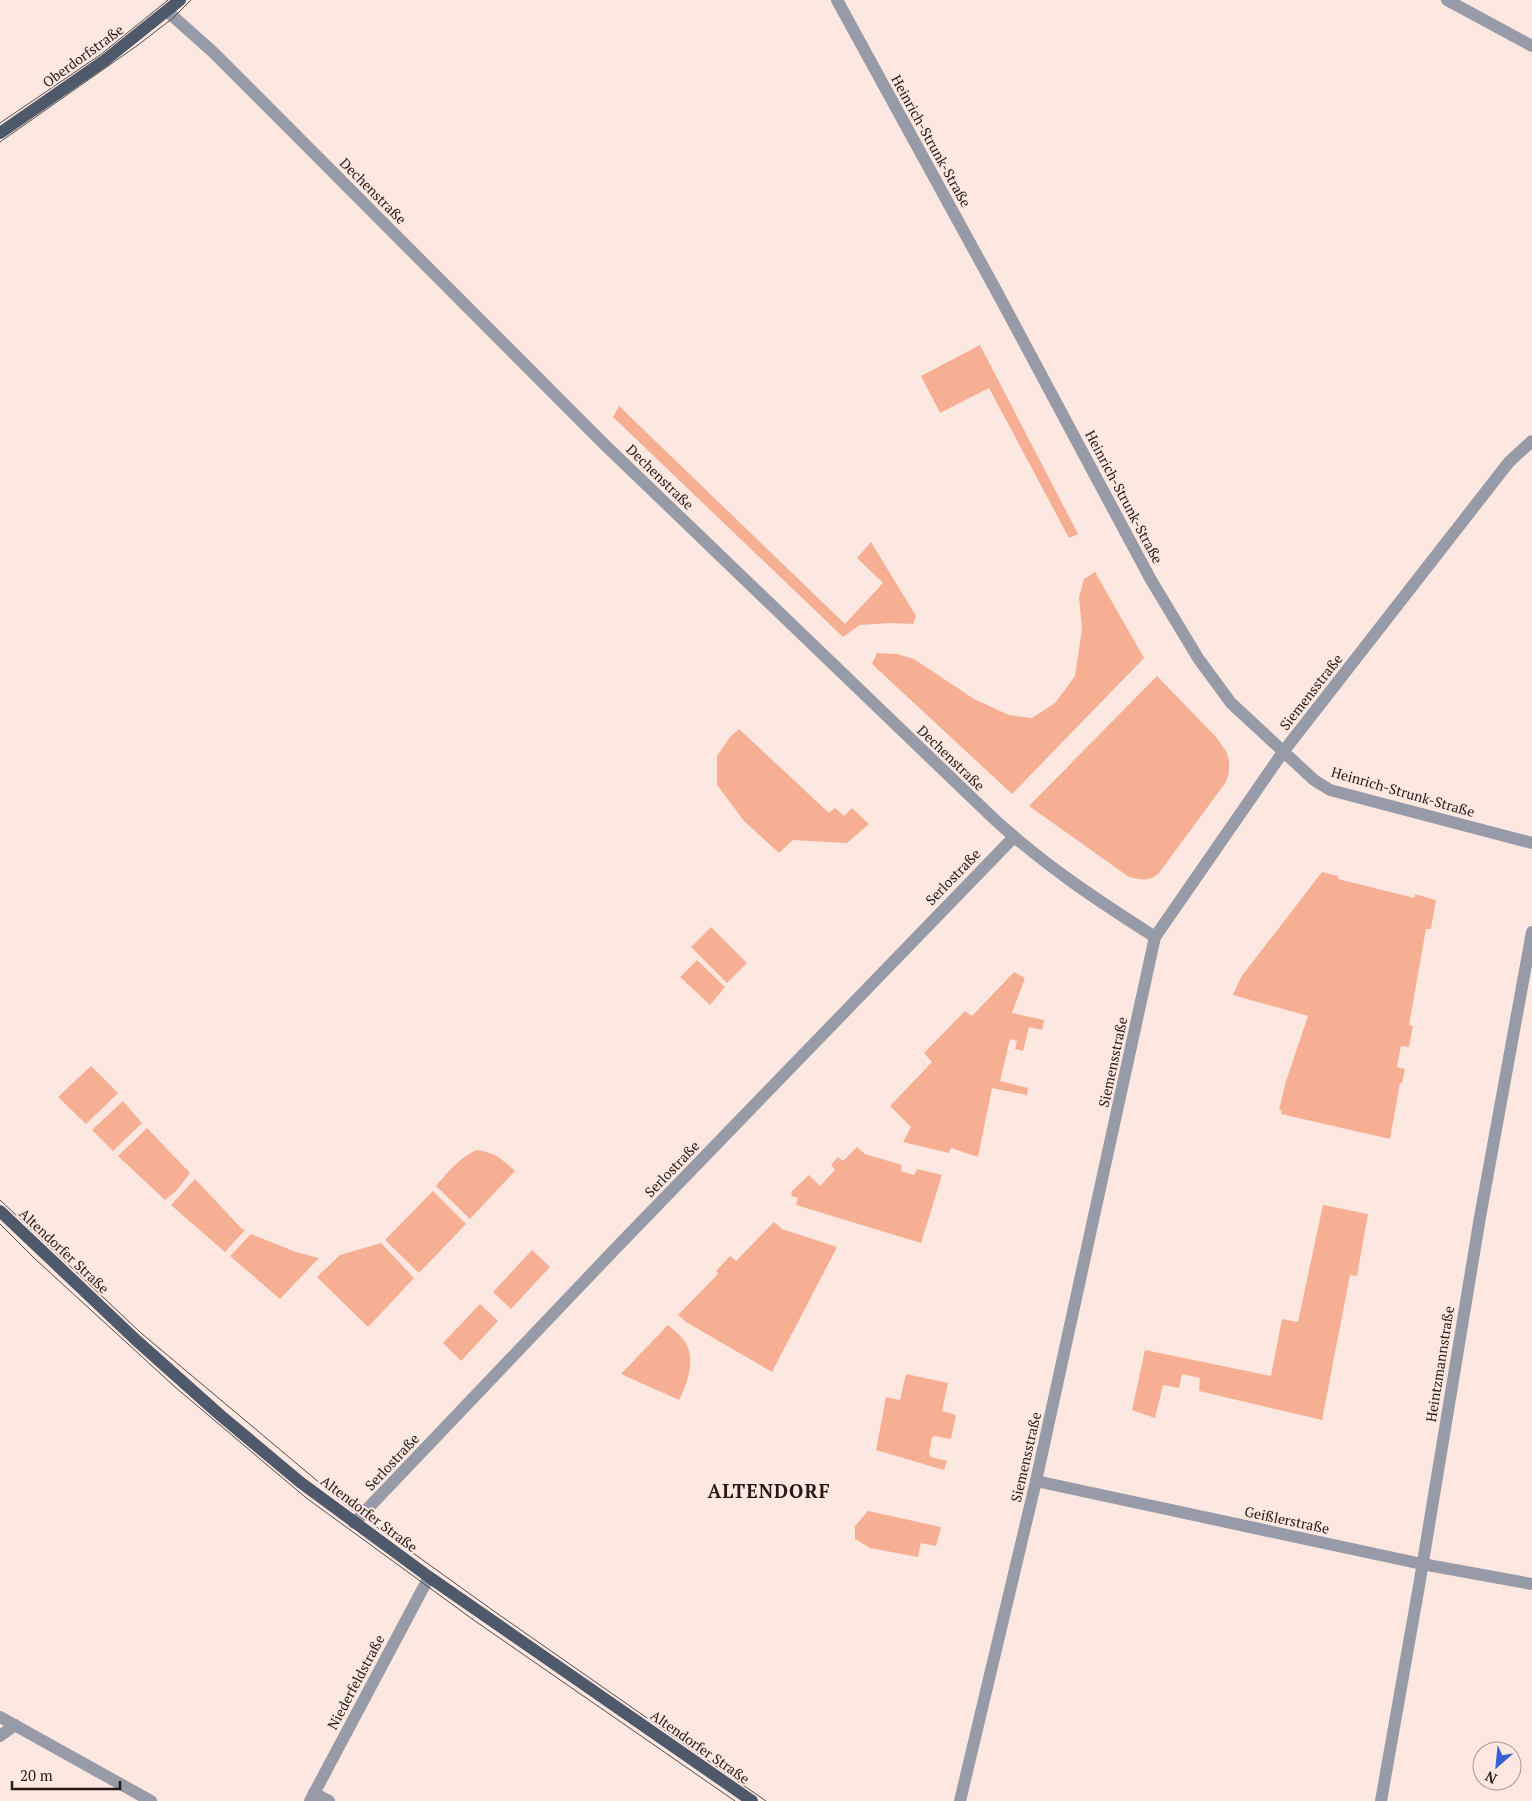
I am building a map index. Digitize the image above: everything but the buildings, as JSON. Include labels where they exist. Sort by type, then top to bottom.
[{"type":"main road","name":"Oberdorfstraße","points":[[0,132],[104,61],[180,0]]},
{"type":"main road","name":"Altendorfer Straße","points":[[0,1211],[136,1340],[220,1415],[300,1482],[428,1577],[752,1801]]},
{"type":"street","name":"Heinrich-Strunk-Straße","points":[[837,0],[1151,580],[1198,658],[1231,703],[1314,780],[1330,790],[1532,843]]},
{"type":"street","points":[[1447,0],[1532,46]]},
{"type":"street","name":"Dechenstraße","points":[[167,11],[214,53],[604,444],[1014,837],[1078,887],[1155,936]]},
{"type":"street","name":"Siemensstraße","points":[[960,1801],[1036,1481],[1155,936],[1283,752],[1510,462],[1532,441]]},
{"type":"street","name":"Serlostraße","points":[[354,1523],[616,1248],[1014,837]]},
{"type":"street","name":"Heintzmannstraße","points":[[1381,1801],[1480,1217],[1532,932]]},
{"type":"street","name":"Geißlerstraße","points":[[1036,1481],[1422,1564],[1532,1584]]},
{"type":"street","name":"Niederfeldstraße","points":[[312,1797],[428,1577]]},
{"type":"street","points":[[0,1717],[151,1801]]},
{"type":"street","points":[[0,1736],[15,1724]]},
{"type":"street","points":[[312,1797],[329,1801]]},
{"type":"shaded area","points":[[980,345],[1078,534],[1069,538],[989,388],[940,413],[921,376]]},
{"type":"shaded area","points":[[619,406],[845,624],[883,583],[857,558],[871,542],[916,616],[913,624],[860,625],[843,637],[613,417]]},
{"type":"shaded area","points":[[1095,572],[1144,658],[1012,794],[872,664],[877,653],[897,654],[914,659],[974,699],[1009,715],[1032,718],[1055,703],[1075,676],[1082,629],[1079,597],[1084,579]]},
{"type":"shaded area","points":[[1157,676],[1216,737],[1226,751],[1229,760],[1229,772],[1226,782],[1159,873],[1152,878],[1141,879],[1129,877],[1029,806]]},
{"type":"shaded area","points":[[739,729],[829,813],[835,808],[844,816],[852,808],[869,824],[847,843],[793,840],[779,853],[744,821],[717,785],[717,756],[730,737]]},
{"type":"shaded area","points":[[1322,872],[1338,876],[1338,879],[1414,898],[1415,894],[1436,900],[1431,929],[1426,929],[1409,1025],[1413,1026],[1409,1047],[1401,1046],[1397,1067],[1405,1069],[1402,1083],[1400,1083],[1390,1139],[1281,1114],[1282,1110],[1279,1110],[1286,1081],[1308,1016],[1233,995],[1241,977]]},
{"type":"shaded area","points":[[711,927],[747,963],[727,983],[691,947]]},
{"type":"shaded area","points":[[697,960],[725,987],[710,1005],[680,977]]},
{"type":"shaded area","points":[[1014,972],[1025,978],[1012,1013],[1044,1020],[1042,1030],[1029,1027],[1023,1051],[1015,1049],[1017,1041],[1010,1039],[1000,1081],[1028,1088],[1027,1095],[992,1088],[978,1157],[951,1148],[949,1153],[903,1142],[911,1127],[890,1106],[932,1062],[924,1053],[965,1011],[972,1016]]},
{"type":"shaded area","points":[[91,1066],[118,1093],[86,1124],[58,1097]]},
{"type":"shaded area","points":[[123,1101],[142,1123],[113,1151],[92,1130]]},
{"type":"shaded area","points":[[147,1128],[190,1173],[176,1191],[165,1200],[118,1156]]},
{"type":"shaded area","points":[[857,1147],[865,1154],[902,1165],[901,1171],[914,1175],[917,1169],[942,1175],[921,1243],[796,1205],[798,1198],[791,1196],[792,1191],[809,1175],[820,1186],[835,1170],[831,1165],[838,1157],[843,1161]]},
{"type":"shaded area","points":[[477,1150],[498,1157],[515,1171],[470,1219],[436,1186],[460,1161]]},
{"type":"shaded area","points":[[195,1179],[245,1230],[225,1252],[171,1205]]},
{"type":"shaded area","points":[[433,1191],[466,1224],[419,1273],[385,1240]]},
{"type":"shaded area","points":[[1323,1205],[1368,1214],[1357,1276],[1350,1275],[1322,1420],[1199,1391],[1200,1378],[1182,1374],[1179,1388],[1163,1385],[1155,1418],[1132,1410],[1145,1350],[1271,1376],[1282,1319],[1298,1322]]},
{"type":"shaded area","points":[[774,1222],[782,1229],[837,1247],[772,1372],[686,1322],[678,1315],[718,1274],[716,1271],[730,1256],[736,1261]]},
{"type":"shaded area","points":[[251,1234],[296,1252],[319,1258],[280,1299],[230,1256]]},
{"type":"shaded area","points":[[381,1243],[414,1278],[368,1327],[317,1277],[340,1255]]},
{"type":"shaded area","points":[[532,1250],[550,1267],[511,1309],[493,1292]]},
{"type":"shaded area","points":[[480,1304],[498,1321],[461,1361],[443,1343]]},
{"type":"shaded area","points":[[668,1325],[683,1339],[690,1354],[690,1370],[679,1400],[621,1374]]},
{"type":"shaded area","points":[[906,1374],[948,1383],[942,1411],[956,1415],[951,1439],[934,1436],[929,1454],[931,1457],[947,1461],[944,1470],[876,1450],[886,1397],[900,1400]]},
{"type":"shaded area","points":[[868,1511],[941,1527],[936,1546],[921,1543],[918,1557],[870,1548],[855,1539],[855,1526]]},
{"type":"tram line","points":[[0,123],[100,55],[168,0]]},
{"type":"tram line","points":[[0,142],[138,45],[173,18],[191,0]]},
{"type":"tram line","points":[[0,1200],[141,1333],[346,1505],[498,1614],[766,1801]]},
{"type":"tram line","points":[[0,1224],[33,1257],[175,1387],[305,1497],[475,1621],[735,1801]]},
{"type":"district","name":"ALTENDORF","points":[[769,1491]]}]
